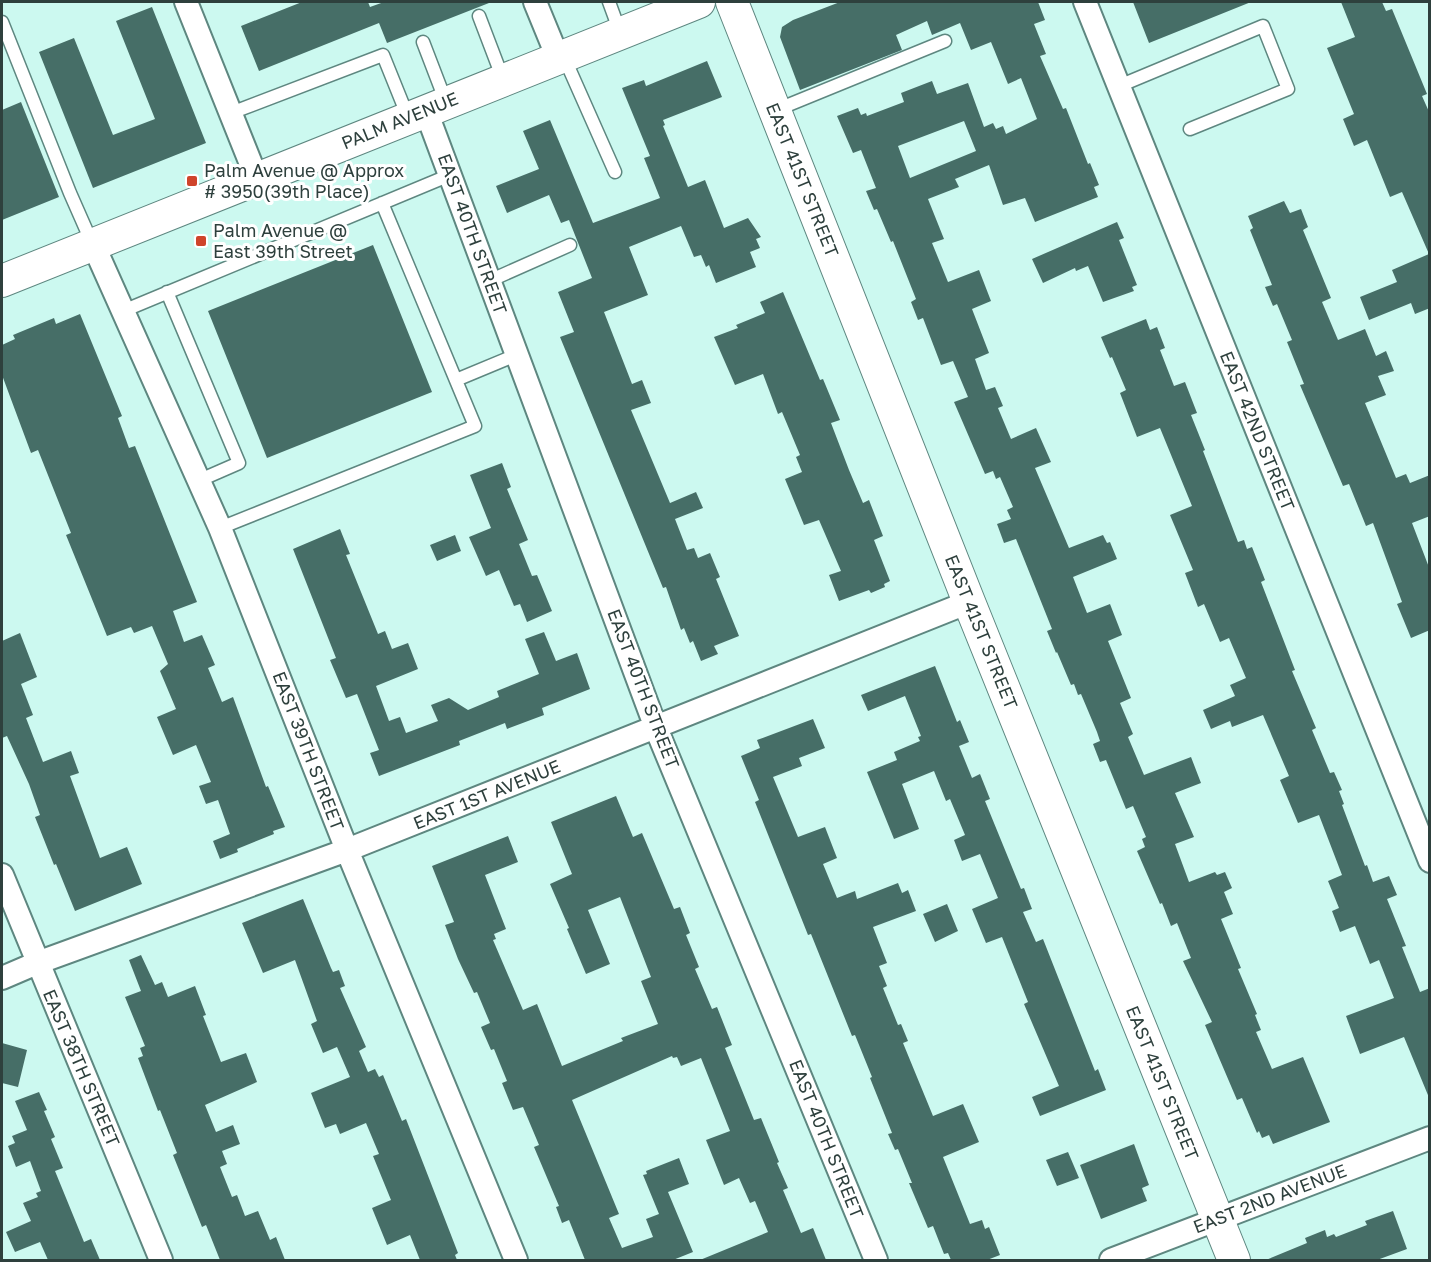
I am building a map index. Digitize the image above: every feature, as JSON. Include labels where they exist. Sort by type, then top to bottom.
[{"type":"street","points":[[186,2],[257,179]]},
{"type":"street","points":[[535,2],[561,57]]},
{"type":"street","name":"PALM AVENUE","points":[[2,281],[699,2]]},
{"type":"street","name":"EAST 41ST STREET","points":[[732,2],[969,602],[1234,1260]]},
{"type":"street","name":"EAST 42ND STREET","points":[[1085,2],[1430,861]]},
{"type":"street","name":"EAST 40TH STREET","points":[[427,111],[656,728],[876,1260]]},
{"type":"street","name":"EAST 39TH STREET","points":[[93,244],[220,528],[347,850],[516,1260]]},
{"type":"street","name":"EAST 1ST AVENUE","points":[[2,978],[37,963],[347,850],[969,602]]},
{"type":"street","name":"EAST 38TH STREET","points":[[2,875],[161,1260]]},
{"type":"street","name":"EAST 2ND AVENUE","points":[[1111,1260],[1430,1138]]},
{"type":"lane","points":[[609,2],[620,33]]},
{"type":"lane","points":[[479,16],[503,80]]},
{"type":"lane","points":[[2,22],[5,39],[93,244]]},
{"type":"lane","points":[[1119,86],[1263,26],[1288,89],[1190,129]]},
{"type":"lane","points":[[423,42],[427,111]]},
{"type":"lane","points":[[775,110],[945,42]]},
{"type":"lane","points":[[231,113],[383,55],[427,111]]},
{"type":"lane","points":[[561,57],[615,172]]},
{"type":"lane","points":[[123,311],[450,175]]},
{"type":"lane","points":[[220,528],[475,426],[382,203]]},
{"type":"lane","points":[[489,281],[570,245]]},
{"type":"lane","points":[[167,292],[239,463],[200,480]]},
{"type":"lane","points":[[456,380],[516,355]]},
{"type":"building","points":[[302,2],[368,2],[370,7],[384,2],[489,3],[387,43],[379,23],[259,71],[241,26]]},
{"type":"building","points":[[840,2],[1038,2],[1045,20],[1034,24],[1046,54],[1040,56],[1063,109],[1066,108],[1088,164],[1090,163],[1099,185],[1094,187],[1098,197],[1035,222],[1025,198],[1003,205],[989,165],[955,179],[959,187],[928,199],[944,239],[932,243],[948,282],[979,270],[991,301],[972,309],[989,353],[975,359],[986,390],[995,387],[1003,406],[998,408],[1011,439],[1036,428],[1051,462],[1035,468],[1069,548],[1103,535],[1107,543],[1110,542],[1117,559],[1073,577],[1087,613],[1110,604],[1122,635],[1108,641],[1131,698],[1120,703],[1133,734],[1128,737],[1144,775],[1191,757],[1201,783],[1175,793],[1194,837],[1175,844],[1189,882],[1215,872],[1217,875],[1225,872],[1232,888],[1224,892],[1233,914],[1221,919],[1241,968],[1238,969],[1257,1014],[1255,1015],[1261,1030],[1256,1032],[1272,1069],[1303,1057],[1330,1122],[1273,1144],[1269,1135],[1262,1138],[1259,1131],[1257,1133],[1242,1098],[1237,1100],[1205,1025],[1212,1022],[1183,961],[1191,958],[1177,923],[1171,926],[1137,851],[1145,847],[1142,839],[1146,837],[1133,806],[1126,809],[1106,760],[1100,762],[1093,744],[1100,741],[1097,732],[1081,694],[1078,695],[1074,684],[1071,685],[1056,653],[1047,631],[1052,629],[1016,539],[1004,543],[997,524],[1011,519],[1007,510],[1013,507],[1000,477],[996,479],[993,471],[985,474],[954,402],[968,397],[953,361],[941,365],[923,318],[918,320],[911,302],[916,299],[893,241],[891,242],[877,209],[874,210],[866,191],[876,188],[861,150],[853,153],[837,116],[858,108],[861,115],[866,113],[867,116],[904,102],[901,93],[932,81],[937,94],[968,83],[984,127],[993,123],[996,129],[1003,126],[1006,134],[1037,119],[1021,78],[1008,84],[991,42],[971,50],[960,23],[932,35],[927,21],[896,35],[902,50],[800,90],[780,37],[782,27],[793,20]],"holes":[[[964,121],[976,151],[910,178],[898,146]]]},
{"type":"building","points":[[1133,2],[1251,2],[1149,43]]},
{"type":"building","points":[[1341,2],[1382,2],[1386,11],[1392,9],[1427,94],[1422,96],[1430,114],[1430,308],[1415,314],[1411,303],[1369,320],[1360,297],[1397,282],[1392,270],[1429,254],[1402,192],[1390,197],[1367,140],[1354,146],[1343,119],[1354,114],[1327,48],[1355,37]]},
{"type":"building","points":[[152,7],[206,143],[93,188],[39,52],[74,38],[113,135],[155,119],[116,21]]},
{"type":"building","points":[[707,61],[722,97],[663,120],[665,125],[663,126],[688,187],[705,180],[724,228],[748,218],[761,237],[756,239],[760,248],[750,252],[756,267],[716,283],[709,265],[706,267],[701,255],[694,257],[681,226],[629,247],[648,295],[604,312],[632,384],[642,380],[651,403],[631,410],[670,503],[696,492],[703,508],[675,519],[687,550],[694,548],[698,558],[710,553],[720,577],[716,579],[739,636],[714,646],[718,654],[701,661],[693,641],[690,643],[684,628],[681,630],[666,587],[663,588],[560,337],[574,332],[558,292],[592,278],[569,220],[561,223],[549,195],[507,213],[496,186],[539,169],[523,131],[550,120],[593,223],[660,198],[644,158],[650,156],[622,88],[644,80],[646,86]]},
{"type":"building","points":[[21,102],[59,197],[2,220],[2,110]]},
{"type":"building","points":[[1284,201],[1290,213],[1301,209],[1308,227],[1303,230],[1331,298],[1322,302],[1338,340],[1365,329],[1376,356],[1386,351],[1394,371],[1378,376],[1386,395],[1365,403],[1396,478],[1406,474],[1410,483],[1430,475],[1430,516],[1412,523],[1430,570],[1430,630],[1411,638],[1397,604],[1402,602],[1373,523],[1366,526],[1349,484],[1343,486],[1300,385],[1304,384],[1287,342],[1292,340],[1277,304],[1273,306],[1265,287],[1272,285],[1250,230],[1253,228],[1248,216]]},
{"type":"building","points":[[1117,222],[1124,238],[1119,240],[1137,285],[1132,287],[1134,291],[1103,302],[1088,266],[1076,271],[1075,268],[1043,283],[1032,259]]},
{"type":"building","points":[[373,245],[432,392],[267,458],[208,311]]},
{"type":"building","points":[[783,292],[820,380],[823,379],[840,420],[831,423],[849,470],[863,503],[869,500],[883,536],[874,540],[890,581],[884,584],[885,587],[871,593],[869,590],[839,601],[829,575],[841,571],[819,520],[804,525],[785,479],[802,472],[796,457],[800,455],[782,412],[778,414],[763,374],[735,385],[714,337],[738,328],[736,325],[765,313],[760,302]]},
{"type":"building","points":[[80,314],[122,416],[118,418],[129,448],[135,446],[197,602],[173,611],[184,642],[202,635],[215,665],[208,668],[222,702],[233,697],[266,787],[268,786],[285,827],[220,859],[213,841],[230,834],[218,800],[206,804],[199,786],[211,782],[196,745],[173,755],[157,717],[176,709],[160,671],[168,664],[152,626],[134,633],[131,627],[107,636],[66,535],[71,533],[38,450],[31,453],[2,375],[2,345],[15,339],[13,335],[54,318],[56,324]]},
{"type":"building","points":[[1146,319],[1150,330],[1157,327],[1165,348],[1160,350],[1174,386],[1185,382],[1197,413],[1191,415],[1238,542],[1244,540],[1247,549],[1252,547],[1265,580],[1261,582],[1295,670],[1292,671],[1316,728],[1312,730],[1330,773],[1334,772],[1342,790],[1339,791],[1344,804],[1342,805],[1365,866],[1367,865],[1373,882],[1389,876],[1397,895],[1387,899],[1406,946],[1402,947],[1420,992],[1430,988],[1430,1100],[1404,1037],[1360,1054],[1346,1016],[1394,998],[1379,960],[1370,964],[1355,926],[1340,932],[1332,911],[1339,908],[1328,881],[1342,875],[1319,815],[1298,823],[1280,780],[1289,776],[1263,715],[1232,727],[1230,721],[1211,729],[1203,710],[1235,696],[1230,685],[1246,678],[1229,638],[1220,642],[1204,604],[1198,607],[1185,573],[1193,570],[1170,515],[1192,506],[1160,428],[1137,437],[1120,393],[1126,390],[1101,337]]},
{"type":"building","points":[[502,463],[511,487],[507,489],[528,540],[519,544],[532,576],[537,575],[552,611],[527,622],[520,604],[514,606],[499,570],[486,576],[469,537],[491,528],[470,475]]},
{"type":"building","points":[[340,529],[350,554],[346,555],[378,634],[385,631],[392,649],[408,643],[418,669],[376,686],[389,721],[400,717],[406,733],[438,721],[431,705],[449,698],[468,710],[499,697],[497,691],[539,674],[525,639],[544,632],[556,661],[577,653],[590,689],[542,708],[544,715],[507,729],[505,723],[459,741],[460,745],[379,776],[370,753],[379,750],[357,694],[346,698],[330,660],[336,658],[293,549]]},
{"type":"building","points":[[455,535],[461,551],[437,561],[430,545]]},
{"type":"building","points":[[20,633],[37,677],[21,684],[33,715],[26,718],[43,762],[71,751],[79,773],[70,776],[100,858],[127,847],[142,884],[75,911],[35,817],[40,815],[29,784],[7,736],[2,738],[2,641]]},
{"type":"building","points":[[935,666],[957,722],[960,720],[969,742],[959,746],[972,778],[980,774],[990,799],[985,801],[1021,889],[1024,888],[1032,909],[1023,912],[1036,942],[1043,939],[1095,1071],[1098,1069],[1106,1090],[1040,1116],[1032,1097],[1059,1086],[1024,1004],[1028,1002],[1002,937],[986,943],[972,909],[998,898],[980,854],[962,861],[954,840],[965,835],[950,799],[946,801],[934,771],[902,784],[919,829],[894,839],[867,772],[897,760],[894,752],[920,741],[918,737],[921,736],[905,696],[868,711],[861,695]]},
{"type":"building","points":[[813,719],[825,748],[799,758],[802,766],[773,777],[798,837],[825,827],[837,858],[823,864],[837,898],[855,891],[857,899],[898,883],[902,893],[908,890],[916,911],[873,927],[887,963],[879,966],[887,986],[883,988],[898,1025],[901,1024],[908,1041],[903,1043],[933,1116],[963,1104],[979,1142],[943,1157],[970,1224],[982,1220],[985,1229],[989,1227],[1000,1255],[987,1260],[951,1260],[948,1253],[944,1254],[933,1226],[928,1228],[898,1149],[895,1150],[888,1134],[892,1133],[855,1035],[852,1036],[811,934],[808,935],[755,802],[759,800],[741,756],[760,748],[757,740]]},
{"type":"building","points":[[616,796],[633,837],[642,833],[674,909],[680,907],[690,933],[686,935],[699,967],[695,969],[712,1009],[717,1007],[732,1045],[725,1048],[754,1120],[761,1118],[788,1188],[783,1190],[801,1233],[813,1228],[826,1260],[700,1260],[768,1232],[755,1201],[750,1203],[739,1178],[724,1185],[706,1140],[730,1131],[701,1058],[681,1066],[677,1057],[672,1056],[572,1100],[619,1214],[609,1218],[622,1248],[653,1237],[646,1219],[659,1214],[643,1175],[647,1174],[646,1171],[679,1158],[689,1184],[668,1192],[693,1252],[673,1260],[585,1260],[569,1220],[562,1223],[556,1207],[559,1206],[534,1147],[539,1145],[523,1107],[513,1110],[502,1083],[507,1081],[494,1049],[491,1050],[481,1027],[490,1023],[477,992],[474,993],[458,959],[445,925],[454,922],[432,866],[508,836],[518,862],[485,875],[506,929],[494,934],[496,939],[493,940],[523,1010],[537,1004],[562,1066],[623,1041],[621,1038],[658,1024],[641,981],[651,977],[620,897],[588,910],[610,964],[586,974],[550,884],[572,874],[551,822]]},
{"type":"building","points":[[303,899],[333,972],[339,970],[345,986],[340,988],[366,1047],[359,1051],[368,1072],[375,1069],[379,1077],[383,1075],[402,1121],[406,1119],[458,1253],[455,1255],[457,1260],[420,1260],[410,1235],[387,1245],[372,1208],[391,1200],[373,1156],[379,1154],[366,1123],[340,1134],[336,1124],[325,1128],[311,1093],[350,1077],[337,1047],[323,1053],[311,1024],[317,1021],[295,960],[263,973],[242,923]]},
{"type":"building","points":[[947,904],[958,931],[935,942],[923,914]]},
{"type":"building","points":[[141,955],[155,985],[162,982],[168,997],[195,986],[206,1015],[203,1016],[221,1062],[246,1053],[257,1082],[205,1105],[216,1132],[233,1125],[240,1144],[222,1151],[227,1164],[220,1167],[232,1197],[237,1195],[245,1216],[258,1211],[270,1240],[276,1237],[285,1260],[220,1260],[206,1225],[202,1227],[173,1155],[177,1153],[138,1058],[143,1056],[140,1048],[145,1046],[125,997],[141,991],[129,960]]},
{"type":"building","points":[[2,1043],[27,1050],[18,1087],[2,1083]]},
{"type":"building","points":[[39,1092],[55,1137],[51,1139],[63,1168],[55,1171],[84,1242],[91,1239],[100,1260],[48,1260],[40,1242],[15,1252],[6,1232],[31,1221],[23,1203],[38,1197],[36,1193],[41,1191],[30,1161],[16,1167],[8,1146],[15,1143],[12,1136],[27,1130],[15,1101]]},
{"type":"building","points":[[1134,1144],[1149,1185],[1142,1188],[1147,1201],[1101,1219],[1080,1165]]},
{"type":"building","points":[[1068,1152],[1079,1178],[1057,1186],[1046,1160]]},
{"type":"building","points":[[1393,1211],[1407,1249],[1377,1260],[1266,1260],[1307,1243],[1305,1238],[1325,1230],[1327,1237],[1334,1234],[1336,1237],[1367,1225],[1365,1221]]},
{"type":"place","name":"Palm Avenue @ Approx # 3950(39th Place)","points":[[192,181]]},
{"type":"place","name":"Palm Avenue @ East 39th Street","points":[[201,241]]}]
